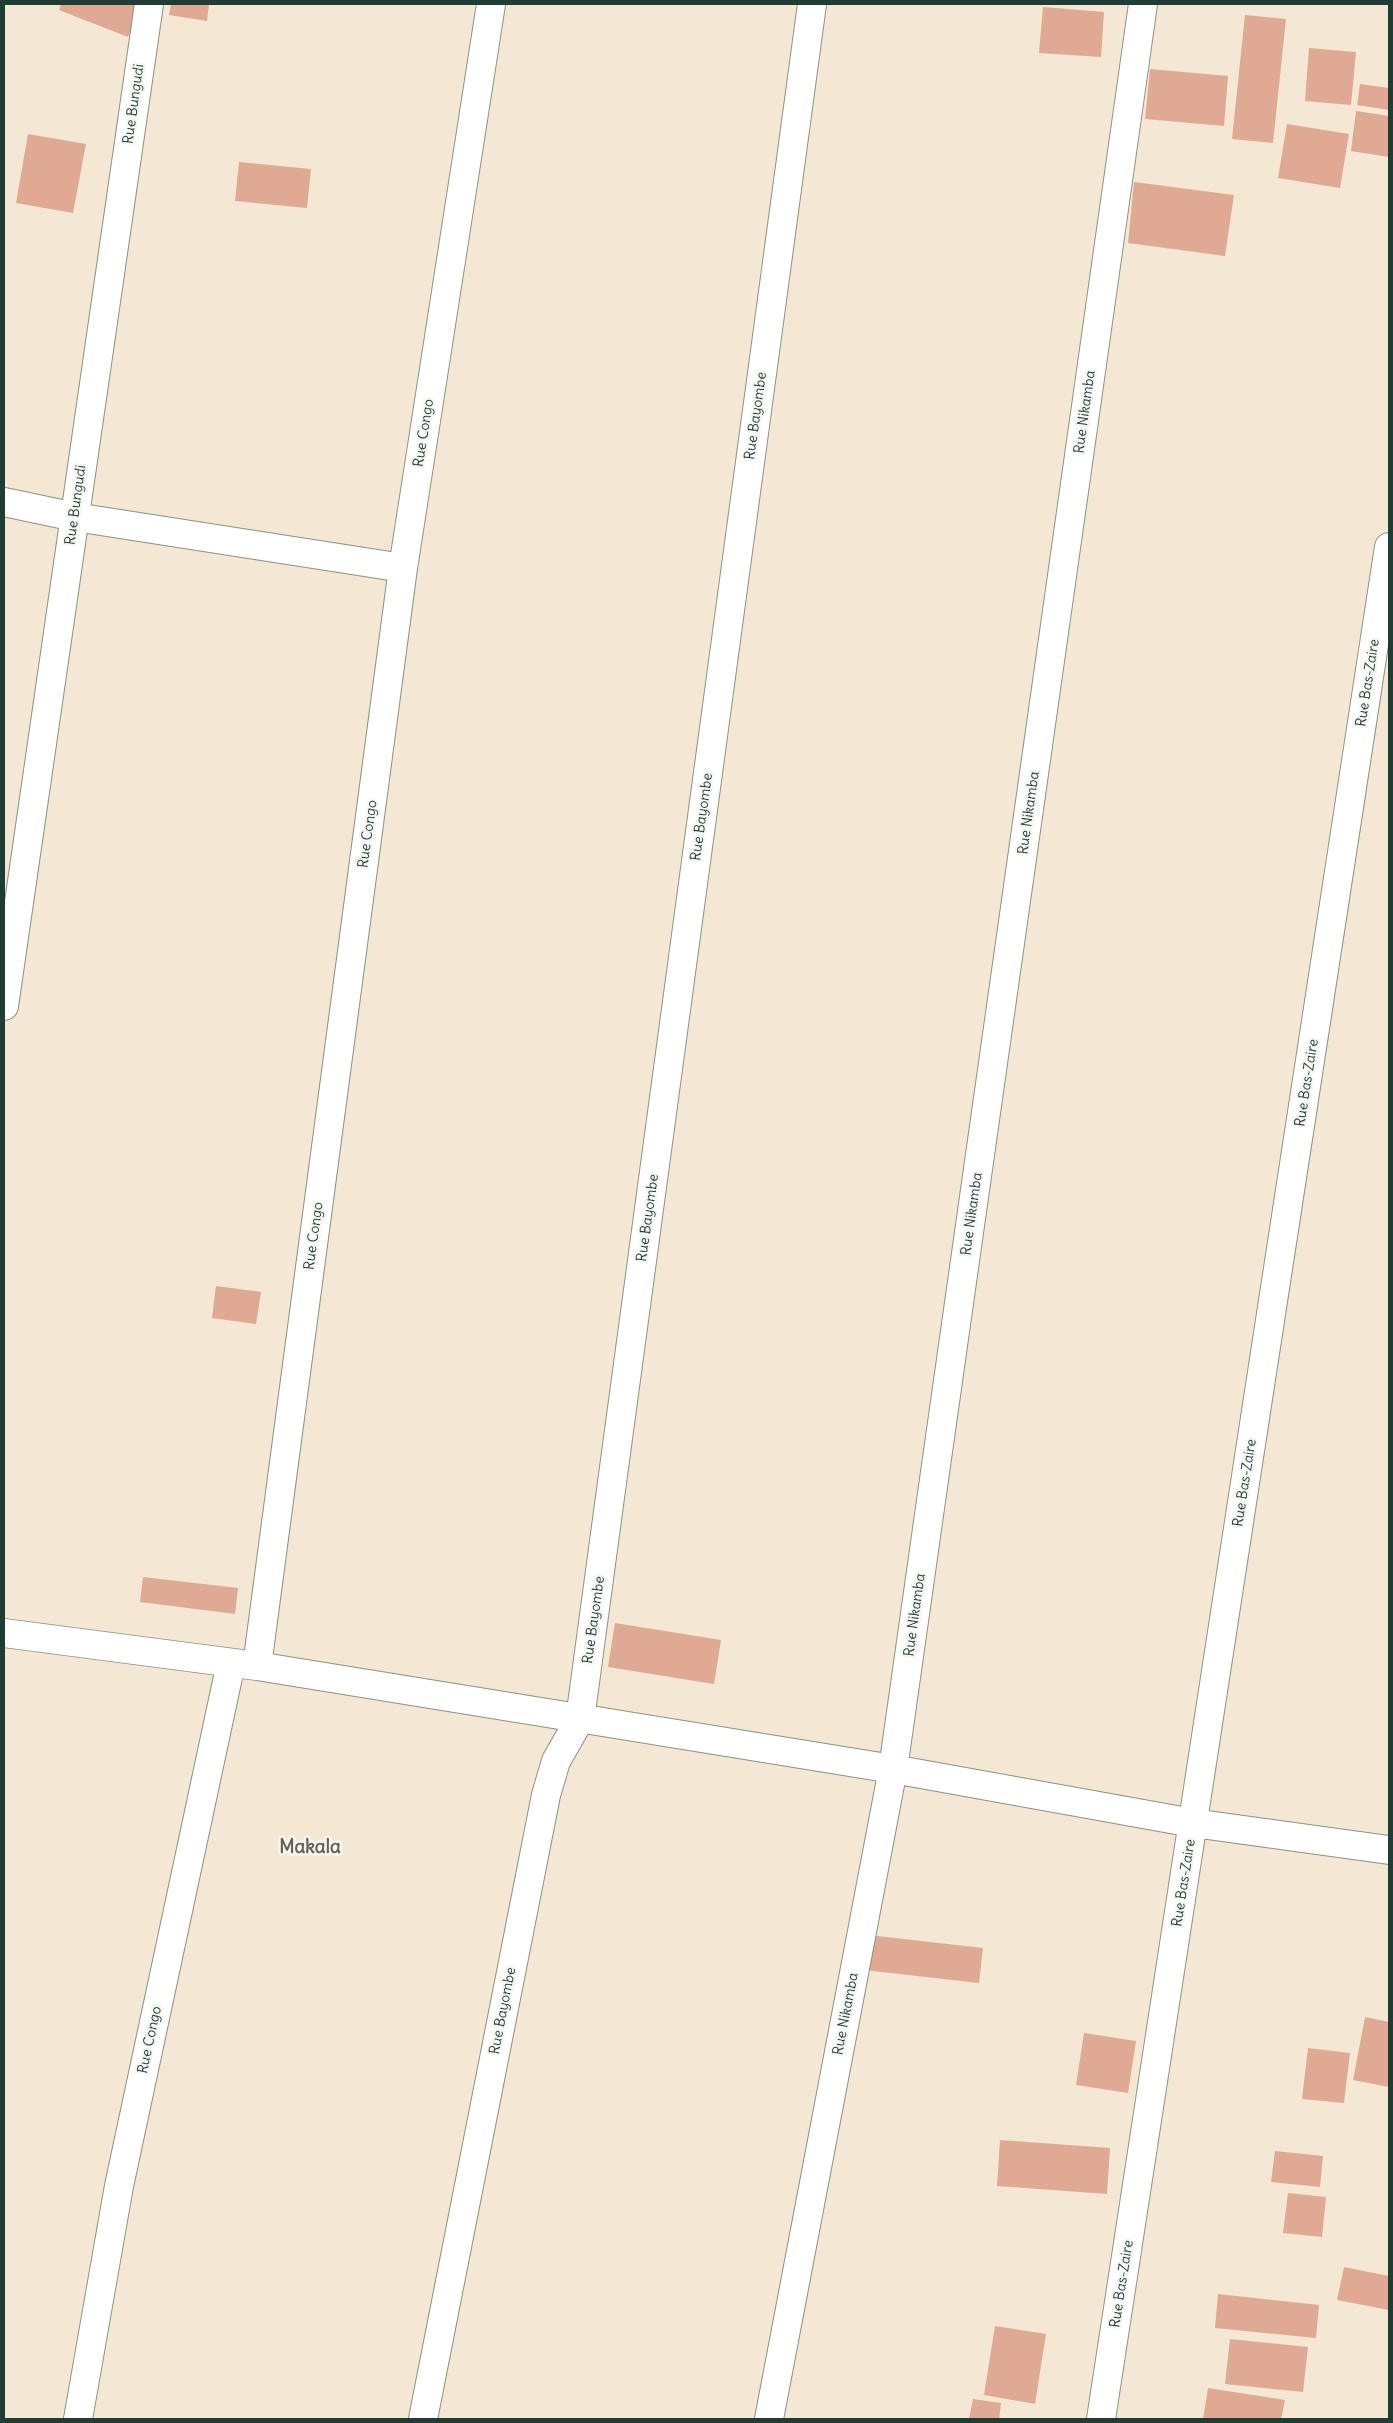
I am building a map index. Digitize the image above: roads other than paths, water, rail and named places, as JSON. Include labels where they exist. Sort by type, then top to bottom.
[{"type":"street","name":"Rue Bungudi","points":[[4,1006],[149,4]]},
{"type":"street","name":"Rue Congo","points":[[257,1666],[403,568],[490,4]]},
{"type":"street","name":"Rue Bayombe","points":[[423,2419],[546,1795],[556,1760],[580,1719],[812,4]]},
{"type":"street","name":"Rue Nikamba","points":[[769,2419],[893,1769],[1144,4]]},
{"type":"street","points":[[4,502],[75,517],[403,568]]},
{"type":"street","name":"Rue Bas-Zaire","points":[[1101,2419],[1389,547]]},
{"type":"street","points":[[4,1633],[257,1666],[893,1769],[1193,1823],[1389,1850]]},
{"type":"street","name":"Rue Congo","points":[[78,2419],[119,2186],[231,1663]]},
{"type":"district","name":"Makala","points":[[310,1848]]}]
